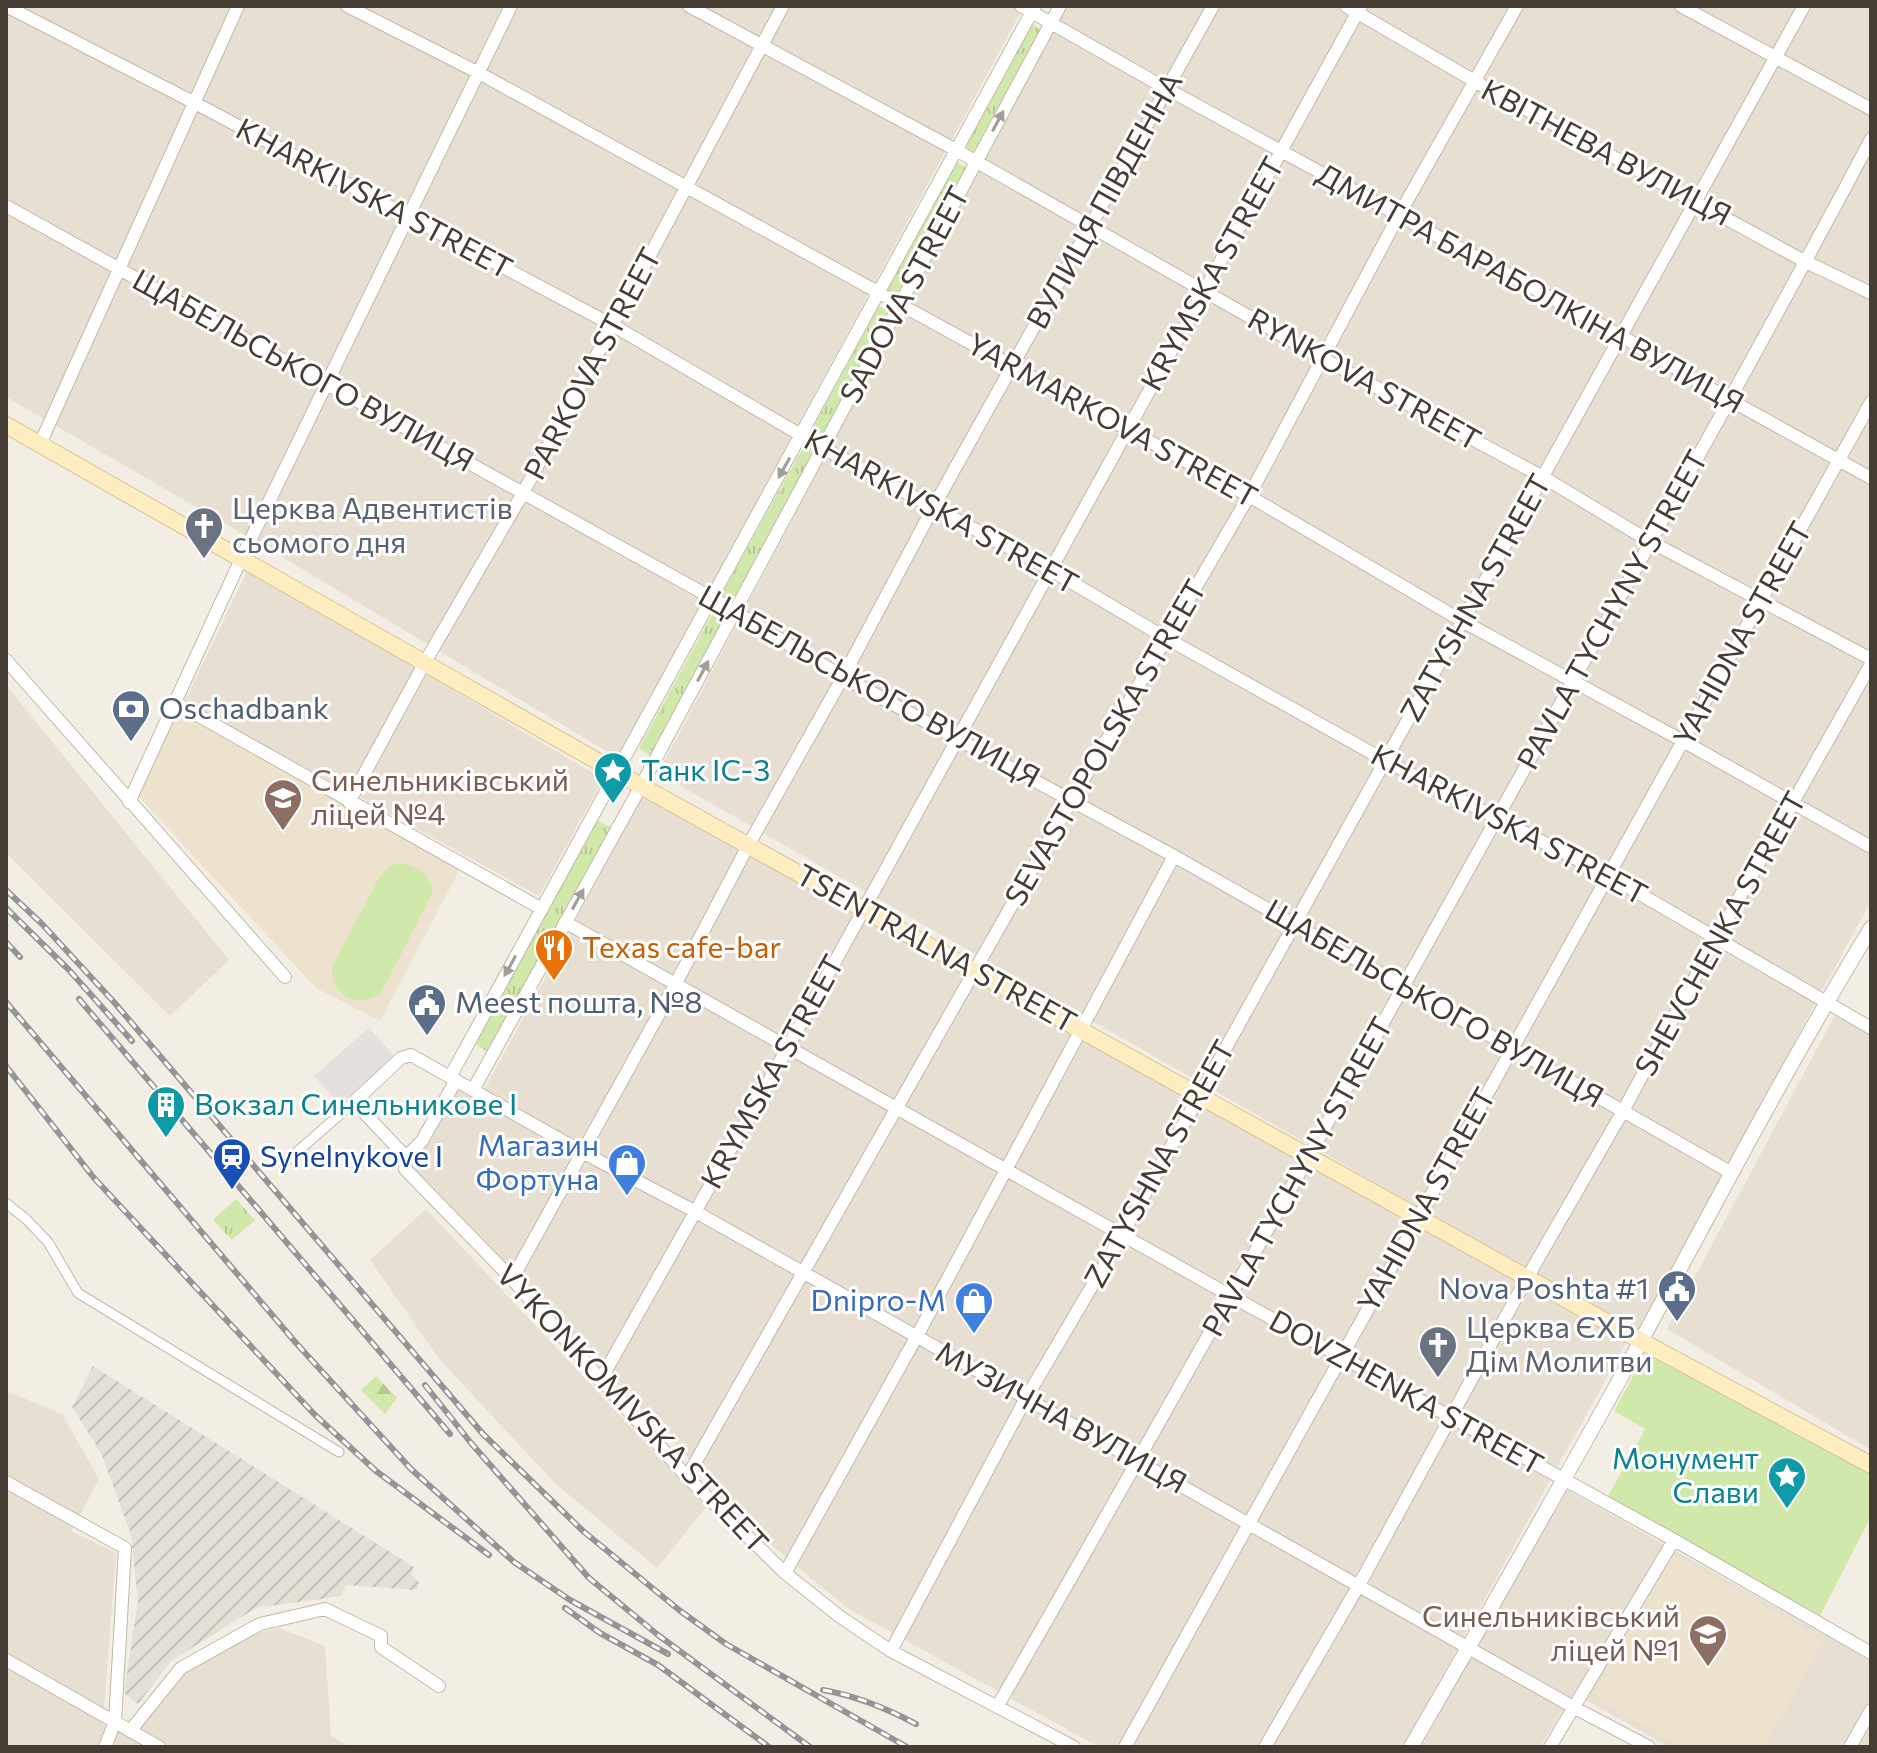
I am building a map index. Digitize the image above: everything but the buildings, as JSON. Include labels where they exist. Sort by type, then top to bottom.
[{"type":"main road","name":"TSENTRALNA STREET","points":[[6,425],[641,786],[1641,1341],[1871,1465]]},
{"type":"street","points":[[40,444],[238,6]]},
{"type":"street","name":"YARMARKOVA STREET","points":[[347,6],[479,73],[1249,496],[1464,622],[1871,847]]},
{"type":"street","points":[[129,802],[242,557],[511,6]]},
{"type":"street","name":"RYNKOVA STREET","points":[[689,6],[956,150],[1089,228],[1543,477],[1651,542],[1871,662]]},
{"type":"street","name":"PARKOVA STREET","points":[[349,802],[523,493],[783,6]]},
{"type":"street","name":"SADOVA STREET","points":[[473,1090],[641,786],[1060,6]]},
{"type":"street","name":"ВУЛИЦЯ ПІВДЕННА","points":[[512,1279],[934,506],[1213,6]]},
{"type":"street","name":"SEVASTOPOLSKA STREET","points":[[687,1477],[1071,801],[1249,496],[1399,215],[1517,6]]},
{"type":"street","points":[[1681,6],[1871,109]]},
{"type":"street","name":"ZATYSHNA STREET","points":[[891,1651],[1025,1400],[1122,1235],[1804,6]]},
{"type":"street","name":"KHARKIVSKA STREET","points":[[7,7],[195,103],[614,326],[823,448],[1049,569],[1386,761],[1609,876],[1871,1028]]},
{"type":"street","name":"SADOVA STREET","points":[[406,1157],[422,1141],[542,909],[880,293],[1029,8]]},
{"type":"street","name":"ДМИТРА БАРАБОЛКІНА ВУЛИЦЯ","points":[[1029,8],[1167,89],[1621,336],[1871,478]]},
{"type":"street","name":"КВІТНЕВА ВУЛИЦЯ","points":[[1355,8],[1476,82],[1806,262],[1871,293]]},
{"type":"street","name":"KRYMSKA STREET","points":[[600,1381],[788,1047],[1281,151],[1355,8]]},
{"type":"street","name":"PAVLA TYCHYNY STREET","points":[[997,1707],[1310,1155],[1730,400],[1871,139]]},
{"type":"street","name":"ЩАБЕЛЬСЬКОГО ВУЛИЦЯ","points":[[6,206],[712,598],[843,677],[1174,856],[1730,1172]]},
{"type":"street","name":"YAHIDNA STREET","points":[[1125,1747],[1511,1047],[1763,602],[1871,402]]},
{"type":"street","points":[[6,660],[285,977]]},
{"type":"street","name":"SHEVCHENKA STREET","points":[[1265,1747],[1359,1585],[1871,662]]},
{"type":"street","points":[[176,703],[542,909]]},
{"type":"street","points":[[785,1573],[917,1336],[1174,856]]},
{"type":"street","name":"DOVZHENKA STREET","points":[[565,922],[1871,1653]]},
{"type":"street","points":[[1411,1747],[1641,1341],[1730,1172],[1871,928]]},
{"type":"street","name":"МУЗИЧНА ВУЛИЦЯ","points":[[354,1102],[401,1058],[411,1055],[418,1058],[1649,1747]]},
{"type":"street","points":[[289,1159],[354,1102]]},
{"type":"street","name":"VYKONKOMIVSKA STREET","points":[[354,1102],[406,1157],[405,1169],[512,1279],[687,1477],[785,1573],[839,1616],[891,1651],[1074,1747]]},
{"type":"street","points":[[6,1203],[48,1242],[78,1293],[339,1452]]},
{"type":"street","points":[[6,1482],[125,1548],[115,1722],[105,1747]]},
{"type":"street","points":[[1550,1747],[1674,1540]]},
{"type":"street","points":[[130,1731],[181,1668],[260,1624],[325,1609],[381,1636],[381,1647],[439,1686]]},
{"type":"street","points":[[6,1660],[159,1747]]},
{"type":"street","points":[[1850,1747],[1871,1710]]},
{"type":"shaded area","points":[[6,6],[1024,6],[618,758],[262,545],[6,397]]},
{"type":"shaded area","points":[[1065,6],[1871,6],[1871,901],[1637,1332],[658,773]]},
{"type":"shaded area","points":[[248,569],[603,779],[539,896],[185,701]]},
{"type":"shaded area","points":[[6,685],[229,960],[170,1016],[6,853]]},
{"type":"shaded area","name":"Синельниківський ліцей №4","points":[[179,709],[460,869],[380,1021],[316,988],[136,794]]},
{"type":"shaded area","points":[[644,794],[1627,1341],[1403,1747],[1099,1747],[847,1608],[775,1548],[410,1167],[455,1089],[479,1100]]},
{"type":"shaded area","points":[[1835,1015],[1871,1035],[1871,1450],[1667,1329]]},
{"type":"shaded area","points":[[369,1028],[396,1058],[341,1106],[314,1076]]},
{"type":"shaded area","points":[[426,1209],[706,1507],[657,1568],[556,1484],[440,1360],[370,1260]]},
{"type":"shaded area","points":[[93,1366],[414,1567],[411,1574],[419,1582],[417,1590],[346,1585],[342,1596],[256,1608],[171,1661],[138,1704],[124,1693],[138,1601],[131,1535],[101,1453],[72,1407]]},
{"type":"shaded area","points":[[6,1391],[62,1414],[99,1479],[71,1531],[116,1553],[103,1723],[132,1738],[184,1674],[253,1634],[279,1628],[325,1646],[331,1736],[350,1747],[6,1747]]},
{"type":"shaded area","points":[[1564,1488],[1871,1661],[1871,1747],[1669,1747],[1574,1693],[1540,1747],[1421,1747]]},
{"type":"shaded area","name":"Синельниківський ліцей №1","points":[[1672,1553],[1824,1640],[1764,1747],[1681,1747],[1592,1696]]},
{"type":"green space","points":[[1032,24],[1043,30],[975,156],[964,150]]},
{"type":"green space","points":[[957,162],[968,168],[898,296],[887,290]]},
{"type":"green space","points":[[879,306],[891,312],[822,438],[811,432]]},
{"type":"green space","points":[[804,446],[816,452],[732,604],[720,597]]},
{"type":"green space","points":[[713,613],[724,620],[651,756],[639,748]]},
{"type":"green space","points":[[597,820],[613,829],[488,1052],[475,1044]]},
{"type":"green space","points":[[402,863],[422,872],[433,892],[380,995],[362,1000],[347,997],[336,986],[332,967],[379,878],[390,866]]},
{"type":"green space","points":[[236,1199],[255,1220],[232,1240],[213,1220]]},
{"type":"green space","points":[[1648,1349],[1871,1471],[1871,1516],[1820,1616],[1607,1498],[1645,1429],[1614,1411]]},
{"type":"green space","points":[[376,1376],[397,1398],[385,1414],[361,1390]]},
{"type":"railway","points":[[6,890],[113,1001],[483,1434],[583,1531],[679,1610],[726,1644],[907,1747]]},
{"type":"railway","points":[[6,908],[69,970],[132,1041]]},
{"type":"railway","points":[[6,942],[20,957]]},
{"type":"railway","points":[[79,999],[450,1434]]},
{"type":"railway","points":[[6,1002],[296,1343],[411,1469],[514,1562],[570,1600],[668,1654]]},
{"type":"railway","points":[[6,1066],[94,1178],[315,1415],[376,1471],[489,1555]]},
{"type":"railway","points":[[425,1385],[471,1443],[589,1578],[658,1635],[810,1747]]},
{"type":"railway","points":[[565,1608],[600,1633],[658,1665],[769,1747]]},
{"type":"railway","points":[[823,1690],[871,1703],[916,1724]]},
{"type":"place","name":"Церква Адвентистів сьомого дня","points":[[204,560]]},
{"type":"place","name":"Oschadbank","points":[[131,743]]},
{"type":"place","name":"Танк ІС-3","points":[[613,805]]},
{"type":"place","name":"Синельниківський ліцей №4","points":[[283,832]]},
{"type":"place","name":"Texas cafe-bar","points":[[554,982]]},
{"type":"place","name":"Meest пошта, №8","points":[[427,1037]]},
{"type":"place","name":"Вокзал Синельникове І","points":[[166,1139]]},
{"type":"place","name":"Synelnykove I","points":[[232,1191]]},
{"type":"place","name":"Магазин Фортуна","points":[[627,1197]]},
{"type":"place","name":"Nova Poshta #1","points":[[1677,1323]]},
{"type":"place","name":"Dnipro-M","points":[[974,1335]]},
{"type":"place","name":"Церква ЄХБ Дім Молитви","points":[[1438,1379]]},
{"type":"place","name":"Монумент Слави","points":[[1787,1510]]},
{"type":"place","name":"Синельниківський ліцей №1","points":[[1708,1668]]}]
